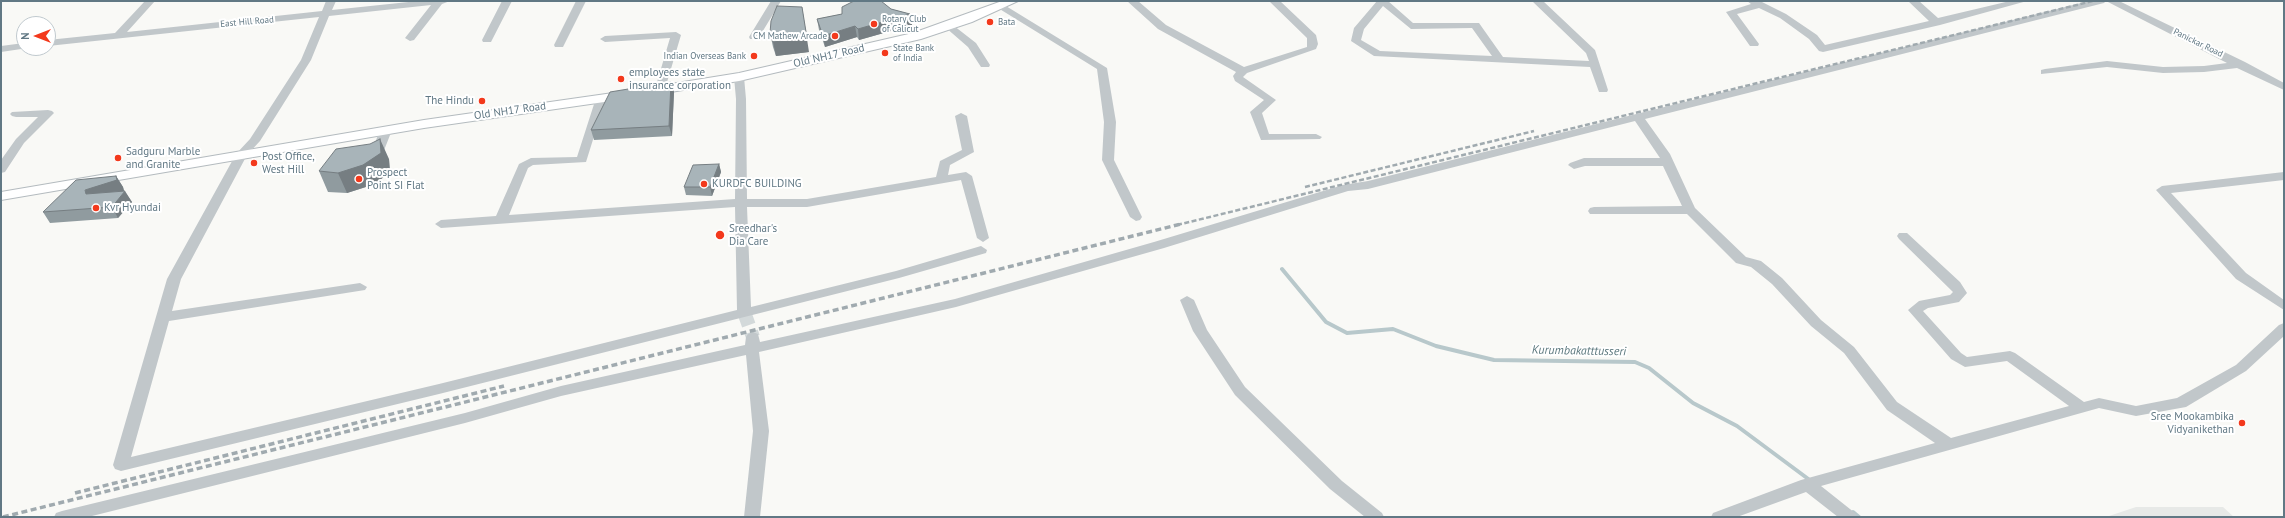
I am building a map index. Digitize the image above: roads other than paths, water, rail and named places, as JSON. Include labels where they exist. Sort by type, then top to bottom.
[{"type":"main road","name":"Old NH17 Road","points":[[1,196],[386,130],[740,77],[917,36],[1006,3]]},
{"type":"street","points":[[119,34],[150,1]]},
{"type":"street","points":[[331,1],[306,60],[254,141],[242,154],[174,280],[120,464],[439,389],[899,274],[982,244],[966,176],[807,203],[741,202],[441,224]]},
{"type":"street","points":[[410,38],[442,1]]},
{"type":"street","name":"East Hill Road","points":[[56,42],[119,34],[442,1]]},
{"type":"street","points":[[487,40],[507,1]]},
{"type":"street","points":[[559,45],[581,1]]},
{"type":"street","points":[[754,37],[776,1]]},
{"type":"street","points":[[1132,1],[1162,27],[1243,71]]},
{"type":"street","points":[[1274,1],[1312,37],[1313,44],[1311,49],[1243,71],[1238,76],[1239,79],[1271,100],[1256,112],[1265,138],[1316,137]]},
{"type":"street","points":[[1500,60],[1475,25],[1411,26],[1382,1],[1359,28],[1356,41],[1378,54],[1500,60],[1595,64]]},
{"type":"street","points":[[1537,1],[1591,52],[1603,90]]},
{"type":"street","points":[[1913,1],[1937,23]]},
{"type":"street","points":[[1754,44],[1731,12],[1756,3],[1795,24],[1813,37],[1823,49],[1937,23],[2022,1]]},
{"type":"street","points":[[62,517],[102,512],[753,342],[956,303],[1160,246],[1347,188],[1368,185],[2101,1]]},
{"type":"street","name":"Panickar Road","points":[[2111,1],[2241,64],[2284,87]]},
{"type":"street","points":[[1006,3],[1102,68],[1110,122],[1108,160],[1136,217]]},
{"type":"street","points":[[949,25],[972,45],[985,65]]},
{"type":"street","points":[[605,39],[676,35],[660,89]]},
{"type":"street","points":[[1,49],[16,47]]},
{"type":"street","points":[[2045,72],[2073,67],[2107,64],[2163,70],[2204,69],[2241,64]]},
{"type":"street","points":[[740,77],[744,312]]},
{"type":"street","points":[[501,219],[523,166],[530,162],[582,160],[600,98]]},
{"type":"street","points":[[1,168],[20,141],[48,113],[16,114]]},
{"type":"street","points":[[942,180],[944,163],[968,152],[961,116]]},
{"type":"street","points":[[1638,117],[1664,154],[1690,210],[1740,260],[1756,264],[1777,281],[1816,323],[1849,350],[1892,406],[1948,444]]},
{"type":"street","points":[[375,160],[386,130]]},
{"type":"street","points":[[1574,165],[1584,162],[1667,162]]},
{"type":"street","points":[[2284,176],[2162,190],[2241,276],[2284,306]]},
{"type":"street","points":[[1594,211],[1690,210]]},
{"type":"street","points":[[1902,236],[1955,285],[1960,293],[1954,299],[1924,304],[1915,310],[1956,356],[1965,362],[2010,356],[2083,409]]},
{"type":"street","points":[[164,317],[360,287]]},
{"type":"street","points":[[1187,300],[1200,331],[1240,391],[1336,486],[1376,517]]},
{"type":"street","points":[[1719,517],[1807,484],[2062,413],[2083,409],[2099,403],[2136,412],[2181,403],[2242,368],[2281,335]]},
{"type":"street","points":[[752,517],[761,431],[753,342]]},
{"type":"street","points":[[1807,484],[1849,517]]},
{"type":"waterway","name":"Kurumbakatttusseri","points":[[1282,269],[1326,322],[1347,333],[1393,329],[1436,346],[1494,360],[1635,362],[1649,368],[1693,403],[1737,426],[1811,481]]},
{"type":"waterway","name":"Kurumbakatttusseri","points":[[1853,512],[1859,517]]},
{"type":"tunnel","points":[[744,312],[753,337]]},
{"type":"railway","points":[[1177,225],[2093,1]]},
{"type":"railway","points":[[1305,187],[1534,131]]},
{"type":"railway","points":[[3,517],[1181,224]]},
{"type":"railway","points":[[75,493],[504,386]]},
{"type":"place","name":"Bata","points":[[990,22]]},
{"type":"place","name":"Rotary Club of Calicut","points":[[874,24]]},
{"type":"place","name":"CM Mathew Arcade","points":[[835,36]]},
{"type":"place","name":"State Bank of India","points":[[885,53]]},
{"type":"place","name":"Indian Overseas Bank","points":[[754,56]]},
{"type":"place","name":"employees state insurance corporation","points":[[621,79]]},
{"type":"place","name":"The Hindu","points":[[482,101]]},
{"type":"place","name":"Sadguru Marble and Granite","points":[[118,158]]},
{"type":"place","name":"Post Office, West Hill","points":[[254,163]]},
{"type":"place","name":"Prospect Point SI Flat","points":[[359,179]]},
{"type":"place","name":"KURDFC BUILDING","points":[[704,184]]},
{"type":"place","name":"Kvr Hyundai","points":[[96,208]]},
{"type":"place","name":"Sreedhar's Dia Care","points":[[720,235]]},
{"type":"place","name":"Sree Mookambika Vidyanikethan","points":[[2242,423]]}]
